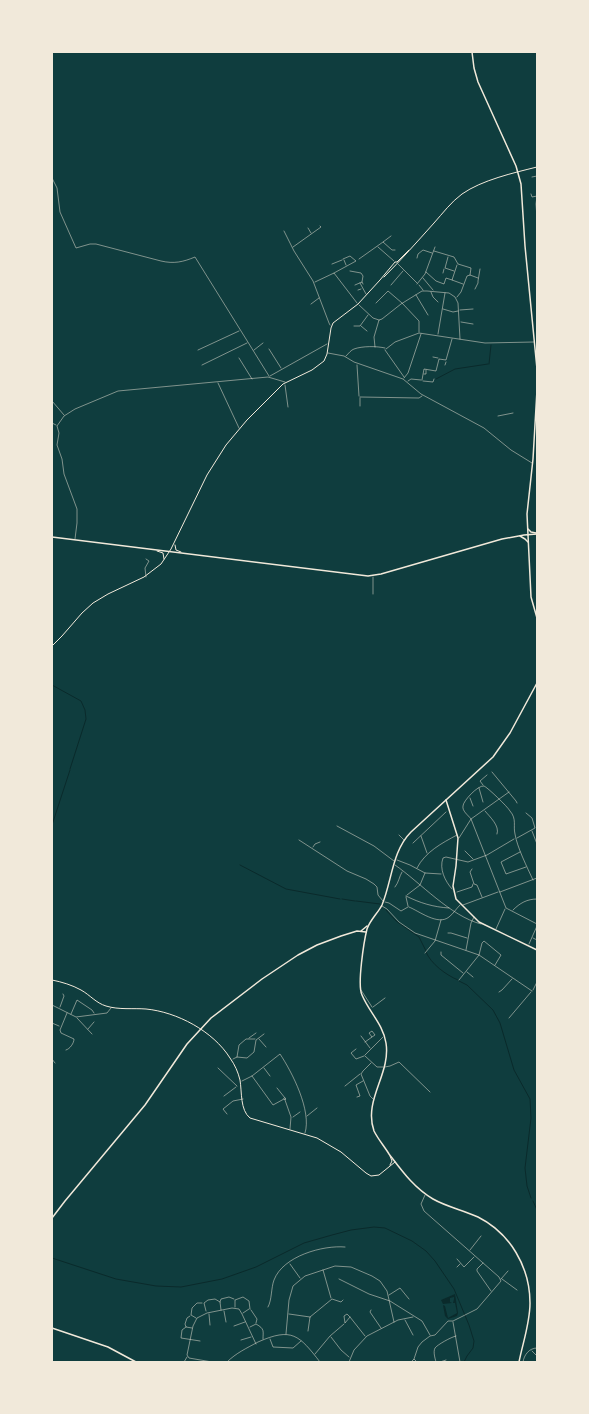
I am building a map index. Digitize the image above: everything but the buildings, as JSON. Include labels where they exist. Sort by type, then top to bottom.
[{"type":"main road","points":[[472,52],[474,68],[479,84],[518,172],[521,184],[525,246],[536,342],[537,369]]},
{"type":"main road","points":[[537,390],[534,464],[527,507],[531,600],[537,618]]},
{"type":"main road","points":[[527,527],[531,532],[537,534]]},
{"type":"main road","points":[[52,537],[358,576],[373,576],[494,541],[537,534]]},
{"type":"main road","points":[[518,536],[524,538],[528,542]]},
{"type":"main road","points":[[519,1362],[530,1305],[529,1284],[520,1259],[509,1242],[491,1225],[473,1215],[440,1203],[412,1183],[389,1154],[378,1138],[373,1127],[371,1116],[373,1099],[385,1067],[387,1053],[384,1036],[379,1023],[360,990],[360,985],[366,932],[381,906],[404,840],[415,828],[488,762],[514,727],[537,683]]},
{"type":"main road","points":[[446,800],[458,838],[453,889],[456,899],[482,923],[537,950]]},
{"type":"main road","points":[[52,1218],[62,1204],[148,1102],[184,1049],[200,1029],[238,997],[289,960],[326,941],[360,931],[369,925]]},
{"type":"main road","points":[[360,931],[366,932]]},
{"type":"main road","points":[[52,1328],[108,1347],[136,1362]]},
{"type":"street","points":[[52,646],[61,638],[82,613],[95,602],[108,594],[146,576],[164,561],[170,552],[209,470],[223,448],[240,428],[285,382],[316,367],[325,359],[328,353],[328,344],[334,322],[358,304],[453,201],[470,189],[499,177],[537,167]]},
{"type":"street","points":[[532,177],[537,176]]},
{"type":"street","points":[[52,178],[56,187],[61,213],[76,248],[96,244],[172,263],[195,257],[270,378]]},
{"type":"street","points":[[531,194],[532,197],[537,196],[537,218]]},
{"type":"street","points":[[292,248],[321,227],[320,226]]},
{"type":"street","points":[[308,228],[312,234]]},
{"type":"street","points":[[284,231],[292,248],[314,283],[329,324],[332,326]]},
{"type":"street","points":[[359,259],[391,236]]},
{"type":"street","points":[[383,242],[392,250],[395,250]]},
{"type":"street","points":[[377,246],[404,270],[423,291]]},
{"type":"street","points":[[417,284],[426,272],[435,246]]},
{"type":"street","points":[[417,258],[418,254],[423,250],[433,253]]},
{"type":"street","points":[[434,251],[454,257],[458,264],[471,268],[470,275],[466,276],[460,294],[456,298]]},
{"type":"street","points":[[314,283],[356,261],[350,256],[332,264]]},
{"type":"street","points":[[443,273],[449,256]]},
{"type":"street","points":[[344,259],[347,266]]},
{"type":"street","points":[[452,280],[458,264]]},
{"type":"street","points":[[445,268],[455,271]]},
{"type":"street","points":[[475,289],[478,283],[480,269]]},
{"type":"street","points":[[391,284],[404,270]]},
{"type":"street","points":[[350,271],[361,273],[363,276],[363,284]]},
{"type":"street","points":[[426,272],[436,281],[444,284],[446,278],[464,284]]},
{"type":"street","points":[[334,273],[358,304],[374,318],[379,320]]},
{"type":"street","points":[[470,275],[478,278]]},
{"type":"street","points":[[423,278],[433,289],[433,291]]},
{"type":"street","points":[[355,285],[362,282]]},
{"type":"street","points":[[360,283],[366,295]]},
{"type":"street","points":[[358,290],[362,289]]},
{"type":"street","points":[[376,303],[388,291],[419,321],[419,333]]},
{"type":"street","points":[[376,347],[374,338],[379,320],[402,303],[423,291],[445,292],[452,294],[456,298],[459,310],[460,339]]},
{"type":"street","points":[[431,291],[433,297],[438,302]]},
{"type":"street","points":[[437,335],[445,292]]},
{"type":"street","points":[[416,295],[428,314]]},
{"type":"street","points":[[311,304],[320,297]]},
{"type":"street","points":[[442,308],[453,312],[472,309]]},
{"type":"street","points":[[360,326],[369,314]]},
{"type":"street","points":[[459,321],[473,324]]},
{"type":"street","points":[[354,326],[360,326],[367,331]]},
{"type":"street","points":[[198,350],[240,330]]},
{"type":"street","points":[[346,357],[355,349],[376,347],[386,348],[396,342],[419,333],[487,343],[536,342]]},
{"type":"street","points":[[403,379],[408,374],[421,333]]},
{"type":"street","points":[[445,365],[452,338]]},
{"type":"street","points":[[202,365],[248,343]]},
{"type":"street","points":[[253,351],[263,343]]},
{"type":"street","points":[[270,378],[282,369],[328,344]]},
{"type":"street","points":[[386,348],[403,376],[403,379]]},
{"type":"street","points":[[269,349],[282,369]]},
{"type":"street","points":[[449,350],[453,351]]},
{"type":"street","points":[[328,353],[346,357],[357,363],[403,379],[423,395],[484,428],[510,449],[534,464]]},
{"type":"street","points":[[434,357],[446,360]]},
{"type":"street","points":[[239,358],[252,379]]},
{"type":"street","points":[[436,374],[439,359]]},
{"type":"street","points":[[357,363],[360,406]]},
{"type":"street","points":[[422,380],[424,369],[427,369]]},
{"type":"street","points":[[427,369],[436,371]]},
{"type":"street","points":[[424,374],[426,374],[427,369]]},
{"type":"street","points":[[57,426],[65,415],[75,409],[118,391],[270,378],[285,382]]},
{"type":"street","points":[[407,382],[410,379],[433,382],[434,379]]},
{"type":"street","points":[[217,382],[240,428]]},
{"type":"street","points":[[285,382],[288,407]]},
{"type":"street","points":[[360,397],[419,398],[423,395]]},
{"type":"street","points":[[52,401],[65,415]]},
{"type":"street","points":[[498,416],[513,413]]},
{"type":"street","points":[[52,423],[57,426],[59,433],[57,444],[62,459],[64,474],[77,512],[74,540]]},
{"type":"street","points":[[174,543],[175,548],[178,551],[193,555]]},
{"type":"street","points":[[154,550],[163,554],[164,561]]},
{"type":"street","points":[[146,559],[149,561],[144,568],[146,576]]},
{"type":"street","points":[[372,594],[373,576]]},
{"type":"street","points":[[492,772],[517,802]]},
{"type":"street","points":[[487,776],[480,781],[514,817],[516,838],[533,880]]},
{"type":"street","points":[[484,786],[479,787],[469,796],[464,803],[463,808],[471,819],[506,908],[537,925],[528,946]]},
{"type":"street","points":[[479,787],[483,802]]},
{"type":"street","points":[[458,838],[471,819],[509,792]]},
{"type":"street","points":[[469,796],[473,806]]},
{"type":"street","points":[[485,809],[495,822],[498,831],[497,834]]},
{"type":"street","points":[[413,843],[446,812]]},
{"type":"street","points":[[453,889],[448,884],[443,874],[442,858],[446,857],[467,862],[485,856],[535,827],[532,818],[526,813]]},
{"type":"street","points":[[337,826],[374,846],[396,861],[417,868],[426,873],[443,874]]},
{"type":"street","points":[[531,830],[537,844]]},
{"type":"street","points":[[399,835],[404,840]]},
{"type":"street","points":[[421,835],[428,854]]},
{"type":"street","points":[[417,868],[419,863],[428,854],[457,835]]},
{"type":"street","points":[[299,840],[347,870],[374,884],[377,887],[378,895],[383,901],[401,911],[408,907]]},
{"type":"street","points":[[313,848],[315,844],[320,842]]},
{"type":"street","points":[[465,851],[473,860]]},
{"type":"street","points":[[521,851],[501,862],[506,874],[527,867]]},
{"type":"street","points":[[395,865],[450,908],[472,921],[482,923]]},
{"type":"street","points":[[472,869],[470,872],[474,884],[477,885],[482,898]]},
{"type":"street","points":[[395,887],[403,871]]},
{"type":"street","points":[[406,896],[420,886],[426,873]]},
{"type":"street","points":[[406,896],[408,907],[425,916],[442,919],[448,918],[461,905],[537,878]]},
{"type":"street","points":[[457,892],[472,887],[474,884]]},
{"type":"street","points":[[406,896],[429,905],[450,908]]},
{"type":"street","points":[[512,911],[521,903],[532,899],[537,899]]},
{"type":"street","points":[[381,906],[387,909],[398,921],[413,932],[435,941],[479,955],[532,991]]},
{"type":"street","points":[[496,929],[506,908]]},
{"type":"street","points":[[466,951],[474,917]]},
{"type":"street","points":[[425,953],[435,941],[442,919]]},
{"type":"street","points":[[448,934],[450,933],[468,938]]},
{"type":"street","points":[[532,938],[537,940]]},
{"type":"street","points":[[459,980],[479,955],[483,941],[485,941],[501,955],[495,966]]},
{"type":"street","points":[[440,952],[441,955],[464,974]]},
{"type":"street","points":[[466,971],[473,977]]},
{"type":"street","points":[[499,992],[513,978]]},
{"type":"street","points":[[52,980],[75,987],[97,1002],[111,1007],[146,1009],[168,1013],[183,1019],[200,1029],[223,1048],[238,1072],[244,1111],[250,1118],[304,1134],[328,1144],[346,1155],[369,1175],[377,1175],[395,1162]]},
{"type":"street","points":[[509,1018],[532,991],[537,982]]},
{"type":"street","points":[[59,1008],[64,996],[63,994]]},
{"type":"street","points":[[371,1008],[385,998]]},
{"type":"street","points":[[71,1014],[77,1000],[92,1010],[94,1014]]},
{"type":"street","points":[[52,1005],[77,1017],[92,1034]]},
{"type":"street","points":[[77,1017],[107,1013],[111,1007]]},
{"type":"street","points":[[66,1050],[71,1046],[74,1038],[60,1032],[60,1027],[68,1013]]},
{"type":"street","points":[[88,1029],[94,1022]]},
{"type":"street","points":[[52,1023],[60,1027]]},
{"type":"street","points":[[237,1057],[238,1045],[256,1032]]},
{"type":"street","points":[[231,1060],[237,1057],[246,1058],[255,1052],[256,1040],[264,1034]]},
{"type":"street","points":[[361,1036],[371,1049]]},
{"type":"street","points":[[356,1049],[351,1053],[356,1060],[362,1056],[365,1056],[384,1036]]},
{"type":"street","points":[[365,1042],[372,1037]]},
{"type":"street","points":[[258,1038],[266,1048]]},
{"type":"street","points":[[248,1039],[256,1040]]},
{"type":"street","points":[[224,1096],[280,1054],[288,1066],[300,1093],[307,1126],[304,1134]]},
{"type":"street","points":[[365,1056],[377,1068],[390,1066],[399,1062],[430,1092]]},
{"type":"street","points":[[52,1059],[55,1063]]},
{"type":"street","points":[[345,1086],[372,1063]]},
{"type":"street","points":[[264,1067],[270,1076]]},
{"type":"street","points":[[218,1068],[238,1086]]},
{"type":"street","points":[[361,1073],[370,1096],[373,1099]]},
{"type":"street","points":[[252,1076],[273,1105],[285,1099]]},
{"type":"street","points":[[357,1097],[360,1096],[356,1085],[364,1080]]},
{"type":"street","points":[[277,1088],[285,1099],[291,1117],[290,1130]]},
{"type":"street","points":[[227,1114],[223,1109],[233,1101],[243,1099]]},
{"type":"street","points":[[306,1116],[317,1108]]},
{"type":"street","points":[[291,1117],[300,1112]]},
{"type":"street","points":[[389,1154],[392,1161],[389,1167]]},
{"type":"street","points":[[426,1194],[421,1202],[424,1211],[470,1251],[500,1280],[517,1290]]},
{"type":"street","points":[[470,1251],[481,1236]]},
{"type":"street","points":[[268,1307],[276,1276],[290,1262],[315,1250],[332,1247],[345,1247]]},
{"type":"street","points":[[457,1259],[464,1267],[475,1256]]},
{"type":"street","points":[[290,1262],[300,1279]]},
{"type":"street","points":[[483,1263],[477,1268],[476,1271],[492,1292]]},
{"type":"street","points":[[456,1267],[461,1264]]},
{"type":"street","points":[[286,1334],[291,1292],[295,1284],[300,1279],[323,1269],[339,1265],[356,1268],[379,1280],[385,1287],[388,1295],[394,1322]]},
{"type":"street","points":[[323,1269],[332,1299]]},
{"type":"street","points":[[410,1362],[415,1359],[419,1345],[430,1336],[435,1335],[448,1321],[453,1321],[477,1308],[492,1292],[508,1271]]},
{"type":"street","points":[[339,1279],[369,1294],[390,1301],[414,1316],[423,1322],[430,1336]]},
{"type":"street","points":[[388,1295],[400,1288],[409,1299]]},
{"type":"street","points":[[220,1302],[221,1299],[228,1297],[235,1300],[243,1297],[249,1301],[250,1309],[253,1311],[257,1319],[256,1324]]},
{"type":"street","points":[[192,1315],[193,1306],[198,1303],[204,1303],[213,1299],[220,1302]]},
{"type":"street","points":[[332,1299],[341,1302],[343,1300]]},
{"type":"street","points":[[308,1331],[310,1317],[332,1299]]},
{"type":"street","points":[[235,1300],[235,1308]]},
{"type":"street","points":[[220,1302],[221,1310]]},
{"type":"street","points":[[204,1303],[208,1313],[210,1325]]},
{"type":"street","points":[[184,1362],[188,1356],[187,1354],[192,1329],[197,1318],[208,1313],[235,1308],[240,1310],[256,1344]]},
{"type":"street","points":[[242,1314],[250,1309]]},
{"type":"street","points":[[224,1310],[226,1322]]},
{"type":"street","points":[[371,1310],[370,1312],[381,1329]]},
{"type":"street","points":[[288,1314],[310,1317]]},
{"type":"street","points":[[345,1323],[344,1315],[347,1314],[366,1337]]},
{"type":"street","points":[[192,1315],[197,1318]]},
{"type":"street","points":[[192,1315],[187,1318],[185,1324],[186,1327],[182,1330],[181,1337],[200,1341]]},
{"type":"street","points":[[349,1362],[355,1348],[366,1337],[394,1322],[414,1316]]},
{"type":"street","points":[[314,1354],[350,1317]]},
{"type":"street","points":[[405,1319],[413,1335]]},
{"type":"street","points":[[234,1326],[246,1321]]},
{"type":"street","points":[[453,1321],[460,1362]]},
{"type":"street","points":[[249,1328],[256,1324]]},
{"type":"street","points":[[256,1324],[260,1326],[264,1332],[262,1338],[263,1340]]},
{"type":"street","points":[[186,1327],[192,1329]]},
{"type":"street","points":[[227,1362],[240,1351],[263,1340],[279,1334],[286,1334],[301,1340],[308,1346],[320,1362]]},
{"type":"street","points":[[241,1340],[252,1336]]},
{"type":"street","points":[[330,1336],[341,1350],[350,1358]]},
{"type":"street","points":[[436,1362],[434,1349],[456,1336]]},
{"type":"street","points":[[270,1337],[273,1347],[293,1348],[301,1340]]},
{"type":"street","points":[[522,1362],[525,1355],[532,1349],[537,1348]]},
{"type":"street","points":[[532,1349],[537,1356]]},
{"type":"street","points":[[188,1356],[212,1362]]},
{"type":"street","points":[[440,1362],[446,1360]]},
{"type":"water","points":[[455,1294],[458,1313],[457,1316],[448,1319],[445,1316],[443,1305],[445,1306],[448,1318],[457,1313],[455,1303],[453,1303],[454,1297],[450,1298],[450,1302],[452,1303],[443,1304],[441,1300]]},
{"type":"waterway","points":[[489,364],[491,345]]},
{"type":"waterway","points":[[436,379],[455,369],[488,364]]},
{"type":"waterway","points":[[52,685],[81,701],[85,710],[86,719],[70,769]]},
{"type":"waterway","points":[[52,825],[70,770]]},
{"type":"waterway","points":[[240,865],[286,889],[340,899]]},
{"type":"waterway","points":[[342,899],[355,901]]},
{"type":"waterway","points":[[356,901],[380,904]]},
{"type":"waterway","points":[[386,910],[396,921],[419,937],[426,951]]},
{"type":"waterway","points":[[426,952],[431,961],[439,969],[458,980]]},
{"type":"waterway","points":[[459,981],[467,985],[493,1010],[500,1023],[514,1070],[530,1099],[531,1118],[525,1168],[527,1186],[531,1198]]},
{"type":"waterway","points":[[533,1201],[537,1210]]},
{"type":"waterway","points":[[52,1258],[116,1279],[156,1286],[181,1287],[222,1279],[256,1267],[304,1243],[351,1230],[374,1227],[385,1228],[412,1241],[426,1251],[435,1261],[454,1289],[474,1341],[473,1348],[464,1362]]}]
